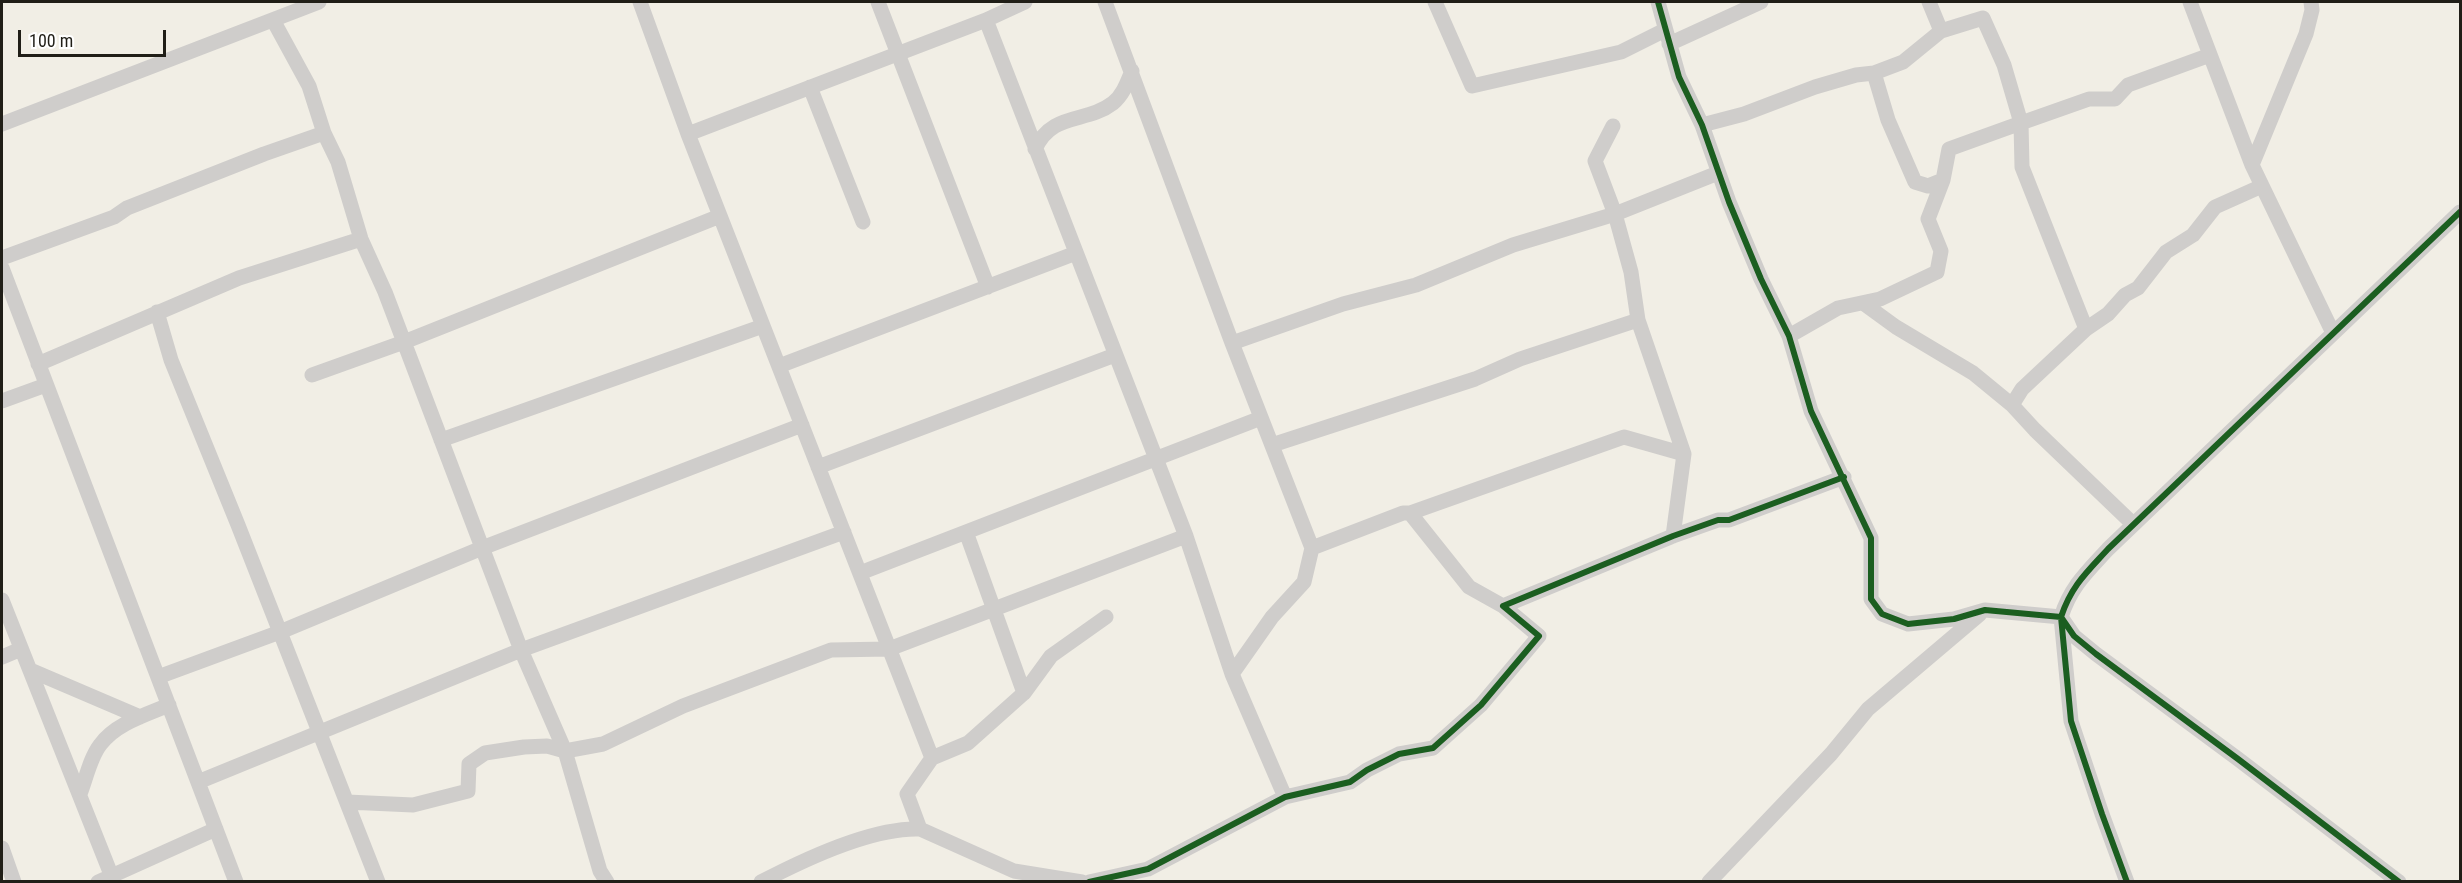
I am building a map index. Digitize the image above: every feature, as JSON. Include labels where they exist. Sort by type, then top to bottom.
[{"type":"street","points":[[2,124],[319,2]]},
{"type":"street","points":[[640,2],[688,134],[932,758]]},
{"type":"street","points":[[878,2],[988,287]]},
{"type":"street","points":[[688,134],[986,20],[1025,2]]},
{"type":"street","points":[[1105,2],[1232,343],[1312,548],[1304,582],[1272,617],[1232,674]]},
{"type":"street","points":[[1435,2],[1472,86],[1621,52],[1761,2]]},
{"type":"street","points":[[1658,2],[1679,77],[1702,125],[1718,173],[1761,279],[1789,336],[1811,411],[1871,538],[1871,599],[1882,614],[1908,624],[1954,619],[1985,610],[2061,617]]},
{"type":"street","points":[[1929,2],[1941,31]]},
{"type":"street","points":[[2190,2],[2252,165],[2332,333]]},
{"type":"street","points":[[2252,165],[2306,34],[2312,10],[2311,2]]},
{"type":"street","points":[[1702,125],[1744,114],[1815,87],[1856,75],[1874,73],[1903,62],[1941,31],[1983,18],[2004,65],[2021,123],[2022,167],[2086,329]]},
{"type":"street","points":[[273,20],[309,86],[324,134],[338,162],[361,239],[404,342],[521,650],[565,751],[600,871],[607,882]]},
{"type":"street","points":[[986,20],[1186,536],[1232,674],[1285,798]]},
{"type":"street","points":[[1789,336],[1838,308],[1880,299],[1937,272],[1941,251],[1928,219],[1943,180],[1949,149],[2089,99],[2115,99],[2128,85],[2210,55]]},
{"type":"street","points":[[1035,149],[1041,135],[1052,128],[1112,104],[1124,90],[1132,71]]},
{"type":"street","points":[[1874,73],[1888,120],[1916,182],[1928,186],[1943,180]]},
{"type":"street","points":[[810,87],[863,222]]},
{"type":"street","points":[[1613,126],[1595,161],[1615,214],[1631,272],[1638,320],[1684,454],[1673,536]]},
{"type":"street","points":[[2,258],[114,217],[127,208],[264,154],[324,134]]},
{"type":"street","points":[[1232,343],[1343,304],[1416,285],[1513,245],[1615,214],[1718,173]]},
{"type":"street","points":[[2012,405],[2022,389],[2086,329],[2108,314],[2125,295],[2138,288],[2166,252],[2193,235],[2215,207],[2262,186]]},
{"type":"street","points":[[2127,882],[2071,721],[2061,617],[2067,597],[2077,583],[2133,524],[2460,212]]},
{"type":"street","points":[[312,375],[404,342],[720,216]]},
{"type":"street","points":[[38,364],[238,278],[361,239]]},
{"type":"street","points":[[779,366],[1076,253]]},
{"type":"street","points":[[2,268],[236,882]]},
{"type":"street","points":[[1863,303],[1896,327],[1973,373],[2012,405],[2133,524]]},
{"type":"street","points":[[157,312],[171,360],[378,882]]},
{"type":"street","points":[[1272,445],[1475,379],[1520,358],[1638,320]]},
{"type":"street","points":[[441,440],[763,326]]},
{"type":"street","points":[[818,468],[1115,355]]},
{"type":"street","points":[[2,401],[46,386]]},
{"type":"street","points":[[860,573],[1261,418]]},
{"type":"street","points":[[158,677],[280,632],[482,548],[801,425]]},
{"type":"street","points":[[1312,548],[1403,513],[1410,513],[1624,437],[1684,454]]},
{"type":"street","points":[[1503,606],[1673,536],[1718,520],[1729,520],[1844,477]]},
{"type":"street","points":[[1089,882],[1148,869],[1285,798],[1350,782],[1367,770],[1399,754],[1433,748],[1481,705],[1539,636],[1503,606],[1469,587],[1410,513]]},
{"type":"street","points":[[198,782],[321,734],[521,650],[844,532]]},
{"type":"street","points":[[966,532],[1024,693]]},
{"type":"street","points":[[347,802],[413,805],[468,791],[469,764],[485,753],[547,746],[565,751],[603,744],[683,706],[831,650],[890,649],[1186,536]]},
{"type":"street","points":[[2,600],[80,794],[108,880],[216,829]]},
{"type":"street","points":[[1709,882],[1831,754],[1868,709],[1985,610]]},
{"type":"street","points":[[920,829],[907,794],[932,758],[968,743],[1024,693],[1051,656],[1106,617]]},
{"type":"street","points":[[2061,617],[2074,636],[2096,654],[2398,882]]},
{"type":"street","points":[[2,657],[21,649]]},
{"type":"street","points":[[30,670],[140,717]]},
{"type":"street","points":[[80,794],[99,746],[114,731],[169,705]]},
{"type":"street","points":[[761,882],[856,841],[886,831],[920,829],[1014,871],[1082,882]]},
{"type":"street","points":[[2,848],[14,882]]},
{"type":"cycle path","points":[[1658,2],[1679,77],[1702,125],[1729,202],[1761,279],[1789,336],[1811,411],[1871,538],[1871,599],[1882,614],[1908,624],[1954,619],[1985,610],[2061,617],[2071,721],[2127,882]]},
{"type":"cycle path","points":[[2399,882],[2096,654],[2074,636],[2061,617],[2075,588],[2108,549],[2460,212]]},
{"type":"cycle path","points":[[1089,882],[1148,869],[1285,797],[1350,782],[1367,770],[1399,754],[1433,748],[1481,705],[1539,636],[1503,606],[1673,536],[1718,520],[1729,520],[1844,477]]}]
